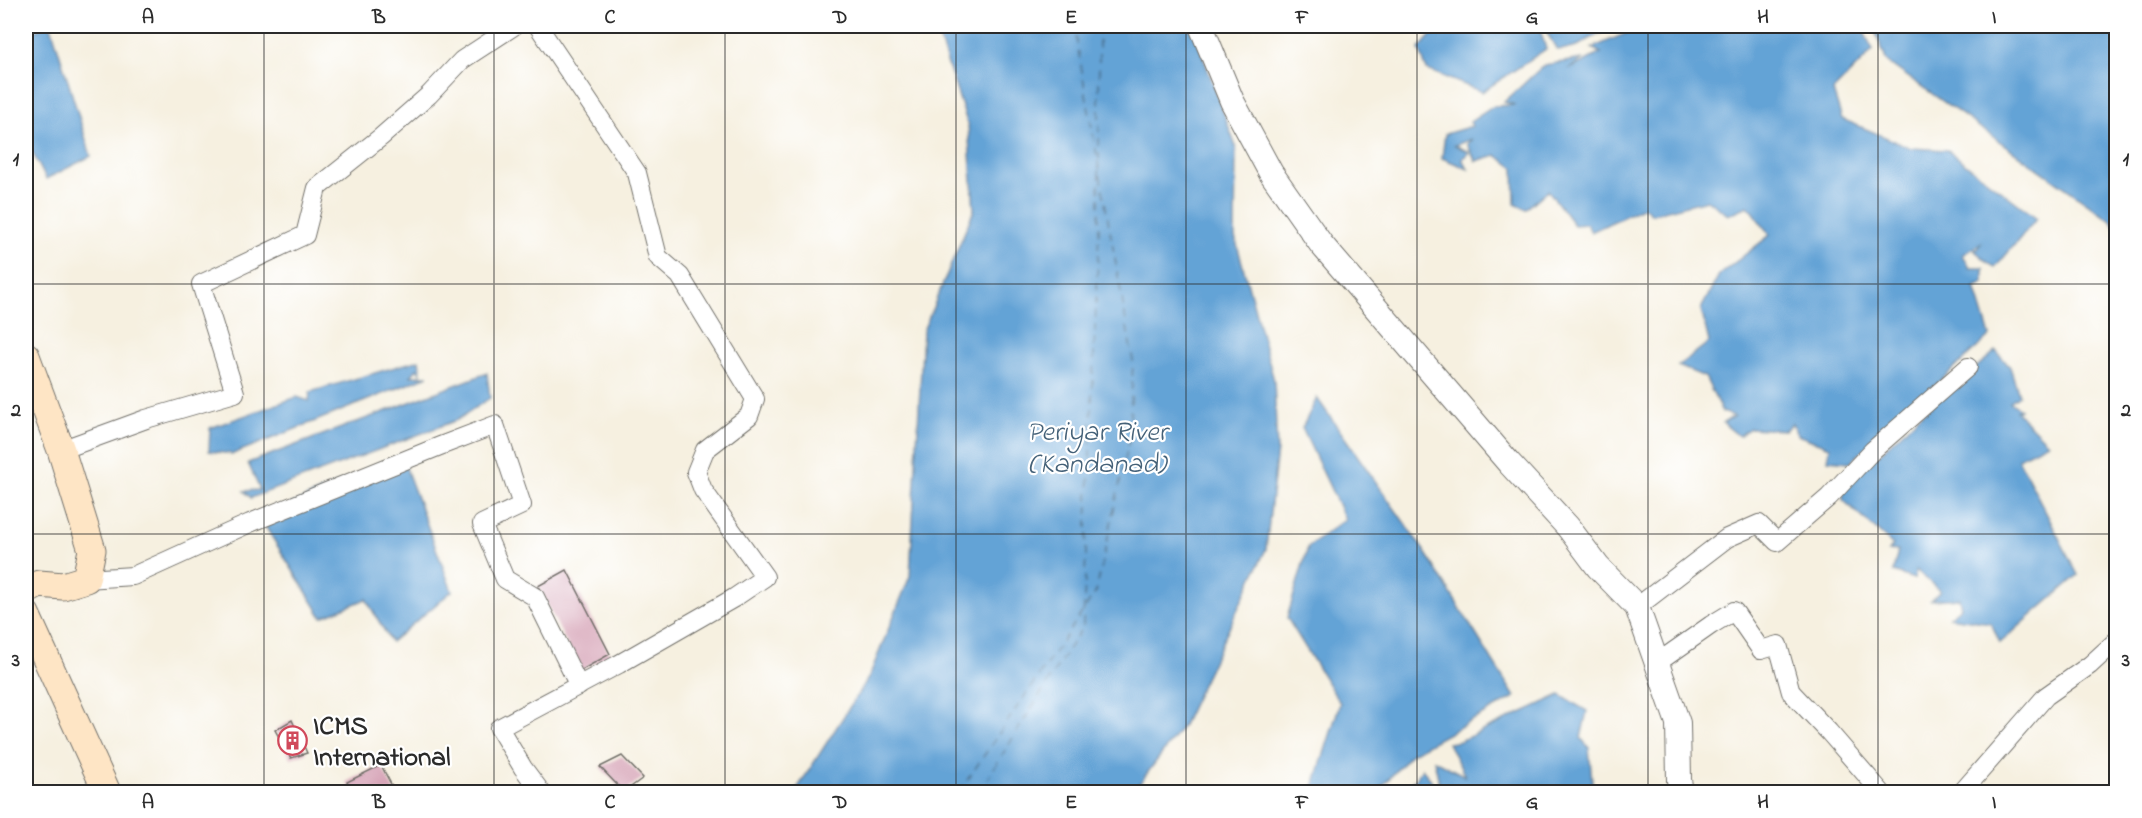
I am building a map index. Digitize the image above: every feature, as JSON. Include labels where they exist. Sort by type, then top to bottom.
[{"type":"main road","points":[[26,356],[61,450],[92,550],[86,579],[63,586],[39,584],[26,591]]},
{"type":"main road","points":[[26,614],[107,792]]},
{"type":"street","points":[[61,450],[146,419],[235,393],[201,284],[305,235],[317,188],[429,95],[462,60],[514,26]]},
{"type":"street","points":[[538,26],[637,173],[658,256],[680,276],[755,399],[749,417],[705,450],[696,471],[703,490],[765,577],[734,598],[579,686],[499,728],[522,768],[541,792]]},
{"type":"street","points":[[1201,26],[1232,101],[1271,173],[1321,244],[1521,477],[1568,526],[1598,567],[1637,607],[1678,723],[1681,792]]},
{"type":"street","points":[[1637,607],[1727,538],[1759,524],[1778,542],[1830,497],[1872,450],[1968,367]]},
{"type":"street","points":[[86,579],[133,576],[250,523],[495,425],[522,505],[482,524],[505,579],[535,597],[579,686]]},
{"type":"street","points":[[1657,663],[1734,611],[1761,650],[1778,645],[1791,692],[1881,792]]},
{"type":"street","points":[[1962,792],[2046,696],[2090,665],[2116,641]]},
{"type":"water","points":[[51,26],[91,156],[46,179],[26,140],[26,34]]},
{"type":"water","name":"Periyar River (Kandanad)","points":[[935,26],[1192,26],[1236,147],[1235,237],[1274,380],[1277,450],[1266,549],[1182,727],[1133,792],[795,792],[869,677],[910,576],[923,331],[974,210],[968,125]]},
{"type":"water","points":[[1439,26],[1539,26],[1546,49],[1482,92],[1427,70],[1419,49]]},
{"type":"water","points":[[1543,26],[1613,26],[1574,48],[1557,50]]},
{"type":"water","points":[[1638,26],[1861,26],[1873,50],[1833,91],[1842,119],[1911,148],[1947,150],[2037,218],[1995,268],[1975,251],[1982,242],[1963,255],[1970,268],[1984,268],[1984,283],[1975,287],[1990,336],[1850,462],[1828,460],[1830,447],[1797,435],[1792,423],[1785,430],[1750,428],[1739,436],[1723,423],[1734,416],[1722,412],[1705,377],[1678,366],[1709,342],[1701,309],[1719,275],[1770,235],[1748,206],[1728,215],[1707,200],[1652,214],[1644,207],[1591,232],[1587,224],[1574,225],[1548,190],[1526,209],[1515,204],[1514,168],[1496,155],[1476,161],[1467,144],[1472,139],[1455,145],[1469,152],[1462,159],[1468,169],[1442,158],[1445,134],[1472,126],[1470,122],[1494,106],[1516,105],[1504,102],[1544,65],[1583,59],[1570,68],[1572,68],[1601,53],[1592,48],[1636,29]]},
{"type":"water","points":[[1873,26],[2116,26],[2116,230],[2111,220],[1887,62]]},
{"type":"water","points":[[1996,351],[2010,367],[2019,395],[2010,402],[2020,409],[2016,411],[2048,443],[2018,458],[2078,575],[2000,643],[1991,623],[1949,617],[1961,607],[1959,598],[1931,600],[1940,591],[1916,570],[1914,579],[1893,572],[1898,550],[1889,551],[1893,545],[1843,500],[1844,487],[1932,404]]},
{"type":"water","points":[[419,360],[421,374],[417,369],[411,376],[428,376],[233,454],[209,451],[210,428],[297,397],[309,401],[310,392]]},
{"type":"water","points":[[487,373],[490,398],[457,420],[251,498],[244,491],[260,490],[248,463]]},
{"type":"water","points":[[1317,398],[1425,552],[1515,697],[1412,753],[1377,792],[1312,792],[1340,703],[1287,618],[1308,547],[1345,519],[1302,428]]},
{"type":"water","points":[[401,455],[452,591],[391,642],[366,599],[322,617],[260,518]]},
{"type":"water","points":[[1560,695],[1587,711],[1581,738],[1589,748],[1593,792],[1441,792],[1434,760],[1465,776],[1448,743],[1460,741]]},
{"type":"water","points":[[1422,768],[1440,792],[1401,792],[1416,779]]},
{"type":"building","points":[[567,570],[610,654],[580,671],[538,586]]},
{"type":"building","name":"ICMS International","points":[[292,720],[307,753],[291,758],[275,730]]},
{"type":"building","points":[[622,756],[643,778],[624,792],[600,767]]},
{"type":"building","points":[[381,765],[395,792],[352,792],[347,782]]},
{"type":"ferry route","points":[[959,792],[1096,592],[1129,441],[1133,361],[1074,26]]},
{"type":"ferry route","points":[[1099,26],[1099,160]]},
{"type":"ferry route","points":[[979,792],[1083,626],[1099,229],[1099,170]]},
{"type":"place","name":"ICMS International","points":[[292,741]]}]
